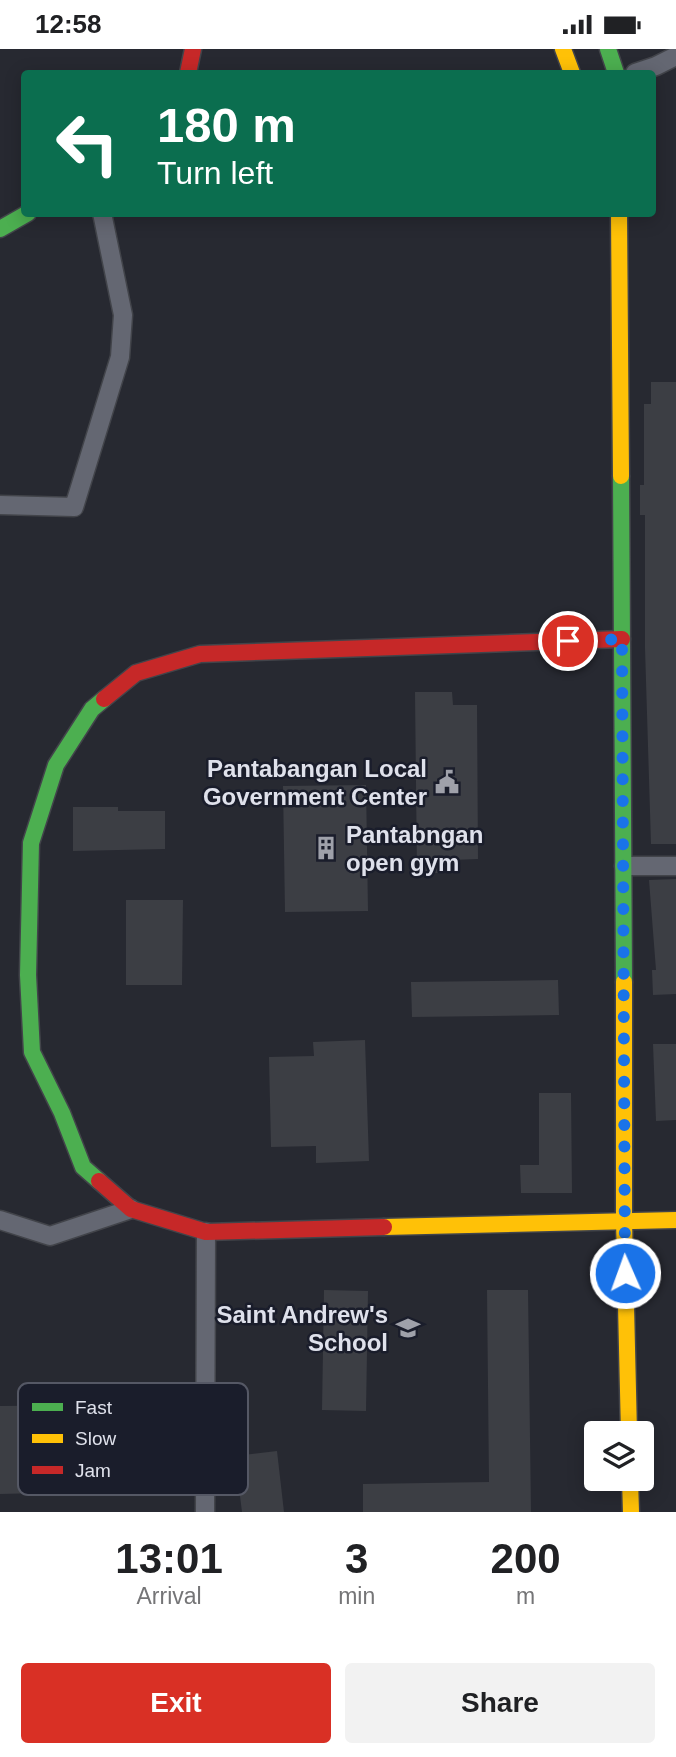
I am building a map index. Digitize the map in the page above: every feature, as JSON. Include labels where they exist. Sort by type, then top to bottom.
[{"type":"street","points":[[189,70],[193,49]]},
{"type":"street","points":[[563,49],[571,70]]},
{"type":"street","points":[[608,49],[615,70]]},
{"type":"street","points":[[644,70],[676,56]]},
{"type":"street","points":[[0,229],[21,217]]},
{"type":"street","points":[[0,505],[74,507],[120,357],[123,315],[103,217]]},
{"type":"street","points":[[607,217],[621,348]]},
{"type":"street","points":[[619,217],[624,1220],[629,1421]]},
{"type":"street","points":[[622,639],[200,655],[136,673],[92,709],[57,765],[31,843],[28,975],[32,1052],[62,1113],[83,1167],[131,1209],[206,1232],[676,1220]]},
{"type":"street","points":[[624,866],[676,866]]},
{"type":"street","points":[[0,1220],[50,1236],[131,1209]]},
{"type":"street","points":[[205,1383],[206,1232]]},
{"type":"street","points":[[630,1491],[631,1512]]},
{"type":"building","points":[[651,382],[676,382],[676,844],[651,844],[645,648],[645,515],[640,515],[640,485],[644,485],[644,404],[651,404]]},
{"type":"building","name":"Pantabangan Local Government Center","points":[[415,692],[452,692],[453,705],[477,705],[478,859],[451,860],[451,873],[417,873]]},
{"type":"building","name":"Pantabngan open gym","points":[[366,785],[368,911],[285,912],[283,786]]},
{"type":"building","points":[[73,807],[165,811],[165,849],[73,851]]},
{"type":"building","points":[[676,879],[676,994],[653,995],[652,970],[656,970],[649,880]]},
{"type":"building","points":[[126,900],[183,900],[182,985],[126,985]]},
{"type":"building","points":[[558,980],[559,1015],[412,1017],[411,982]]},
{"type":"building","points":[[365,1040],[369,1161],[316,1163],[316,1146],[271,1147],[269,1057],[314,1056],[313,1042]]},
{"type":"building","points":[[653,1044],[676,1044],[676,1120],[656,1121]]},
{"type":"building","points":[[539,1093],[571,1093],[572,1193],[521,1193],[520,1165],[539,1165]]},
{"type":"building","points":[[324,1290],[368,1291],[366,1411],[322,1410]]},
{"type":"building","points":[[487,1290],[528,1290],[531,1512],[363,1512],[363,1484],[489,1482]]},
{"type":"building","points":[[0,1406],[18,1406],[18,1494],[0,1494]]},
{"type":"building","points":[[277,1451],[284,1512],[242,1512],[240,1495],[248,1495],[248,1454]]},
{"type":"traffic: fast","points":[[608,49],[615,70]]},
{"type":"traffic: fast","points":[[0,229],[21,217]]},
{"type":"traffic: fast","points":[[621,476],[624,982]]},
{"type":"traffic: fast","points":[[99,1181],[83,1167],[62,1113],[32,1052],[28,975],[31,843],[56,765],[92,709],[104,699]]},
{"type":"traffic: slow","points":[[563,49],[571,70]]},
{"type":"traffic: slow","points":[[619,217],[621,476]]},
{"type":"traffic: slow","points":[[624,982],[624,1220],[629,1421]]},
{"type":"traffic: slow","points":[[384,1227],[676,1220]]},
{"type":"traffic: slow","points":[[630,1491],[631,1512]]},
{"type":"traffic: jam","points":[[189,70],[193,49]]},
{"type":"traffic: jam","points":[[104,699],[136,673],[200,654],[622,639]]},
{"type":"traffic: jam","points":[[99,1181],[131,1209],[206,1232],[384,1227]]},
{"type":"place","name":"Pantabangan Local Government Center","points":[[447,782]]},
{"type":"place","name":"Pantabngan open gym","points":[[326,848]]},
{"type":"place","name":"Saint Andrew's School","points":[[408,1328]]},
{"type":"route","points":[[568,641],[622,639],[625,1273]]}]
